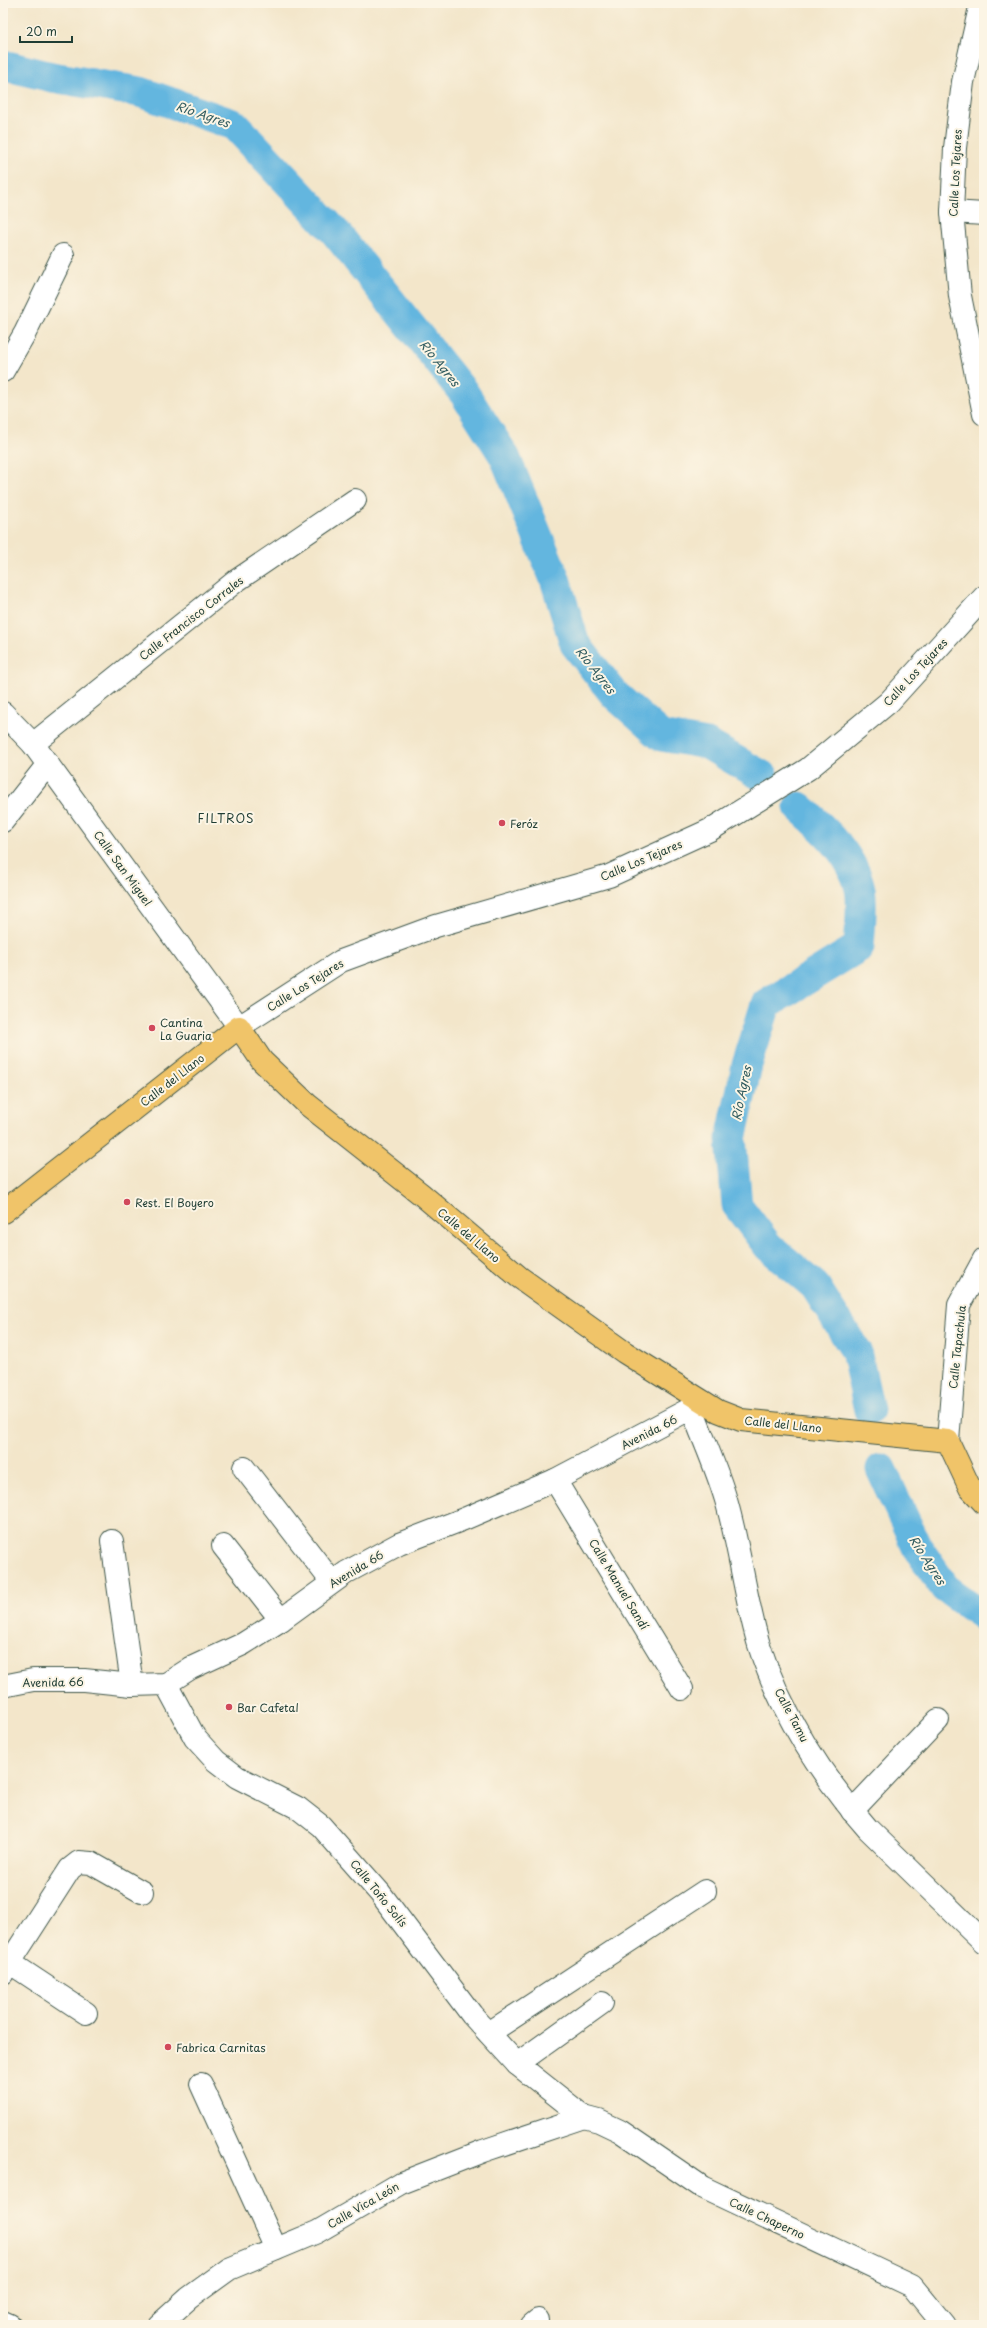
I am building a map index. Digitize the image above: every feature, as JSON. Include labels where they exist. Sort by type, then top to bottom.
[{"type":"main road","name":"Calle del Llano","points":[[3,1212],[239,1027],[262,1061],[308,1105],[421,1194],[519,1278],[697,1405],[741,1420],[908,1435],[948,1441]]},
{"type":"main road","points":[[948,1441],[970,1488],[984,1503]]},
{"type":"street","name":"Calle Los Tejares","points":[[980,3],[963,82],[955,148],[952,212],[960,296],[980,373],[984,414]]},
{"type":"street","points":[[952,212],[984,214]]},
{"type":"street","points":[[3,371],[25,333],[63,255]]},
{"type":"street","name":"Calle Francisco Corrales","points":[[32,744],[236,581],[355,500]]},
{"type":"street","name":"Calle Los Tejares","points":[[239,1027],[341,961],[436,926],[608,876],[710,830],[808,769],[889,702],[984,597]]},
{"type":"street","name":"Calle San Miguel","points":[[3,713],[32,744],[48,764],[239,1027]]},
{"type":"street","points":[[3,821],[48,764]]},
{"type":"street","name":"Calle Tapachula","points":[[948,1441],[959,1305],[984,1259]]},
{"type":"street","name":"Avenida 66","points":[[3,1686],[33,1680],[84,1680],[132,1685],[166,1684],[191,1668],[243,1644],[282,1620],[332,1582],[399,1544],[464,1520],[555,1480],[697,1405]]},
{"type":"street","name":"Calle Tamu","points":[[697,1405],[726,1500],[759,1645],[783,1705],[826,1777],[852,1811],[868,1829],[984,1942]]},
{"type":"street","points":[[244,1468],[332,1582]]},
{"type":"street","name":"Calle Manuel Sandí","points":[[555,1480],[682,1689]]},
{"type":"street","points":[[112,1541],[132,1685]]},
{"type":"street","points":[[222,1546],[282,1620]]},
{"type":"street","name":"Calle Toño Solís","points":[[166,1684],[195,1738],[216,1762],[237,1777],[298,1808],[321,1826],[380,1892],[472,2015],[517,2064],[584,2117]]},
{"type":"street","points":[[852,1811],[938,1720]]},
{"type":"street","points":[[86,2013],[6,1968],[70,1869],[79,1862],[91,1863],[142,1892]]},
{"type":"street","points":[[489,2033],[704,1891]]},
{"type":"street","points":[[517,2064],[602,2003]]},
{"type":"street","points":[[201,2084],[276,2249]]},
{"type":"street","name":"Calle Vica León","points":[[159,2325],[189,2298],[229,2269],[317,2232],[401,2183],[483,2151],[584,2117]]},
{"type":"street","name":"Calle Chaperno","points":[[584,2117],[599,2121],[620,2131],[702,2187],[912,2286],[944,2325]]},
{"type":"street","points":[[3,2322],[10,2325]]},
{"type":"waterway","name":"Río Agres","points":[[3,65],[52,77],[140,92],[235,125],[336,233],[464,393],[505,457],[555,579],[575,644],[615,695],[661,736],[707,744],[764,777]]},
{"type":"waterway","name":"Río Agres","points":[[799,807],[836,843],[851,865],[860,889],[861,917],[859,947],[766,1004],[747,1065],[731,1139],[737,1205],[768,1246],[815,1286],[856,1351],[869,1410]]},
{"type":"waterway","name":"Río Agres","points":[[881,1469],[917,1547],[945,1588],[984,1616]]},
{"type":"place","name":"Feróz","points":[[502,823]]},
{"type":"place","name":"Cantina La Guaria","points":[[152,1028]]},
{"type":"place","name":"Rest. El Boyero","points":[[127,1202]]},
{"type":"place","name":"Bar Cafetal","points":[[229,1707]]},
{"type":"place","name":"Fabrica Carnitas","points":[[168,2047]]},
{"type":"district","name":"FILTROS","points":[[226,818]]}]
